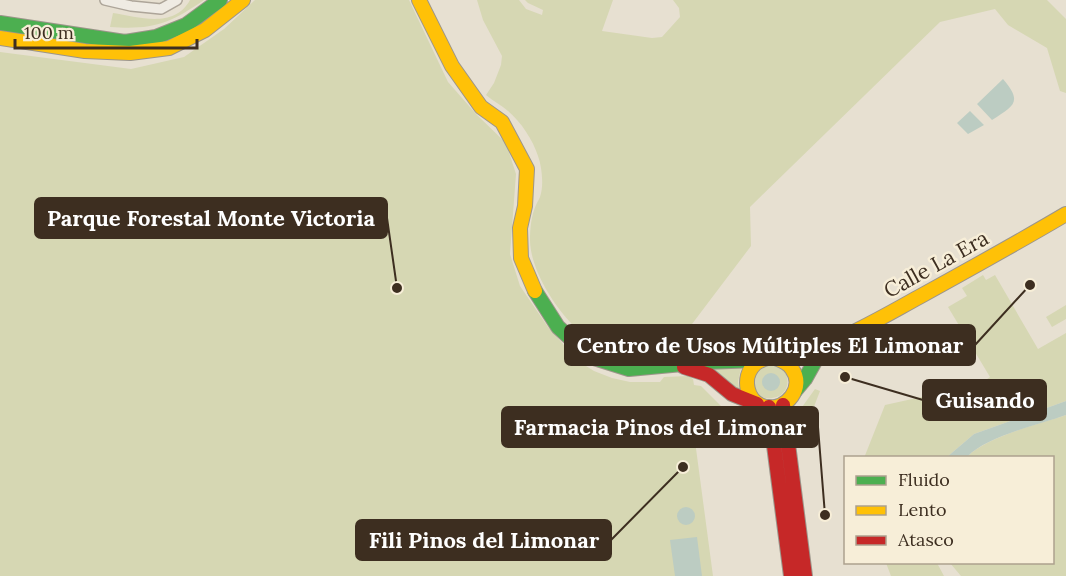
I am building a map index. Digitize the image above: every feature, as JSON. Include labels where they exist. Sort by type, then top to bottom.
[{"type":"main road","points":[[0,23],[125,42],[156,37],[186,25],[220,0]]},
{"type":"main road","points":[[0,38],[85,51],[130,54],[169,48],[205,30],[243,0]]},
{"type":"main road","points":[[419,0],[452,66],[481,107],[502,122],[526,169],[525,206],[520,228],[521,258],[532,287],[558,327],[591,357],[629,369],[780,358],[791,366],[796,378],[795,391]]},
{"type":"main road","name":"Calle La Era","points":[[773,357],[824,345],[867,326],[1066,214]]},
{"type":"main road","points":[[679,365],[709,375],[732,394],[765,406],[777,407],[783,405],[805,379],[824,345]]},
{"type":"main road","points":[[758,360],[747,374],[746,383],[753,400],[765,406]]},
{"type":"main road","points":[[783,405],[806,576]]},
{"type":"main road","points":[[765,406],[791,576]]},
{"type":"street","points":[[105,0],[161,9],[177,1]]},
{"type":"green space","points":[[190,0],[204,0],[181,15],[160,24],[125,28],[110,27],[113,13],[155,19],[165,18],[175,15]]},
{"type":"green space","points":[[255,0],[409,0],[448,82],[506,143],[516,174],[510,254],[520,286],[548,327],[578,361],[594,371],[630,382],[660,382],[664,377],[688,376],[693,379],[694,385],[701,386],[722,407],[695,441],[713,576],[0,576],[0,52],[131,69],[184,57],[224,29]]},
{"type":"green space","points":[[477,0],[519,0],[526,9],[542,15],[543,10],[525,0],[613,0],[602,31],[652,38],[662,37],[680,17],[679,8],[673,0],[1047,0],[1066,19],[1066,93],[1060,91],[1047,48],[1008,25],[995,9],[940,22],[750,207],[751,246],[689,328],[677,356],[629,356],[600,347],[585,336],[558,308],[538,273],[532,257],[530,236],[533,214],[541,193],[541,166],[533,144],[522,126],[513,115],[486,95],[494,83],[502,56],[483,20]]},
{"type":"green space","points":[[983,275],[986,280],[995,275],[1038,349],[1066,333],[1066,401],[974,434],[948,456],[865,456],[885,405],[980,384],[990,377],[948,307],[967,296],[962,288]]},
{"type":"green space","points":[[1066,305],[1066,319],[1052,327],[1046,317]]},
{"type":"green space","points":[[766,364],[775,365],[785,373],[787,386],[779,396],[765,398],[756,391],[754,379],[756,373]]},
{"type":"green space","points":[[706,367],[741,368],[738,382],[740,393]]},
{"type":"green space","points":[[815,389],[820,391],[800,443],[796,423],[797,414]]},
{"type":"green space","points":[[1066,415],[1066,576],[961,576],[951,564],[1054,564],[1054,456],[968,456],[987,443]]},
{"type":"green space","points":[[886,564],[938,564],[944,576],[891,576]]},
{"type":"shaded area","points":[[1003,79],[1013,93],[1013,103],[1006,111],[992,120],[977,104]]},
{"type":"shaded area","points":[[970,111],[984,125],[968,134],[957,123]]},
{"type":"shaded area","points":[[771,373],[777,376],[780,382],[777,388],[771,391],[765,388],[762,382],[765,376]]},
{"type":"shaded area","points":[[1066,401],[1066,415],[1000,437],[968,456],[948,456],[974,434]]},
{"type":"shaded area","points":[[686,507],[692,510],[695,516],[692,522],[686,525],[680,522],[677,516],[680,510]]},
{"type":"shaded area","points":[[697,537],[702,576],[675,576],[670,540]]},
{"type":"traffic: fast","points":[[0,23],[125,42],[156,37],[186,25],[220,0]]},
{"type":"traffic: fast","points":[[535,291],[558,327],[591,357],[629,369],[758,360]]},
{"type":"traffic: fast","points":[[795,391],[805,379],[824,345]]},
{"type":"traffic: slow","points":[[0,38],[85,51],[130,53],[169,48],[205,30],[243,0]]},
{"type":"traffic: slow","points":[[419,0],[452,66],[481,107],[502,122],[527,169],[525,206],[520,228],[521,258],[535,291]]},
{"type":"traffic: slow","points":[[773,357],[790,367],[796,383],[795,390],[787,401],[781,405],[766,407],[759,405],[750,395],[747,382],[751,369],[761,360],[769,357],[825,345],[849,334],[974,267],[1066,214]]},
{"type":"traffic: jam","points":[[684,367],[709,375],[732,394],[757,404]]},
{"type":"traffic: jam","points":[[783,405],[805,576]]},
{"type":"traffic: jam","points":[[769,407],[791,576]]},
{"type":"place","name":"Centro de Usos Múltiples El Limonar","points":[[1030,285]]},
{"type":"place","name":"Parque Forestal Monte Victoria","points":[[397,288]]},
{"type":"place","name":"Guisando","points":[[845,377]]},
{"type":"place","name":"Fili Pinos del Limonar","points":[[683,467]]},
{"type":"place","name":"Farmacia Pinos del Limonar","points":[[825,515]]}]
